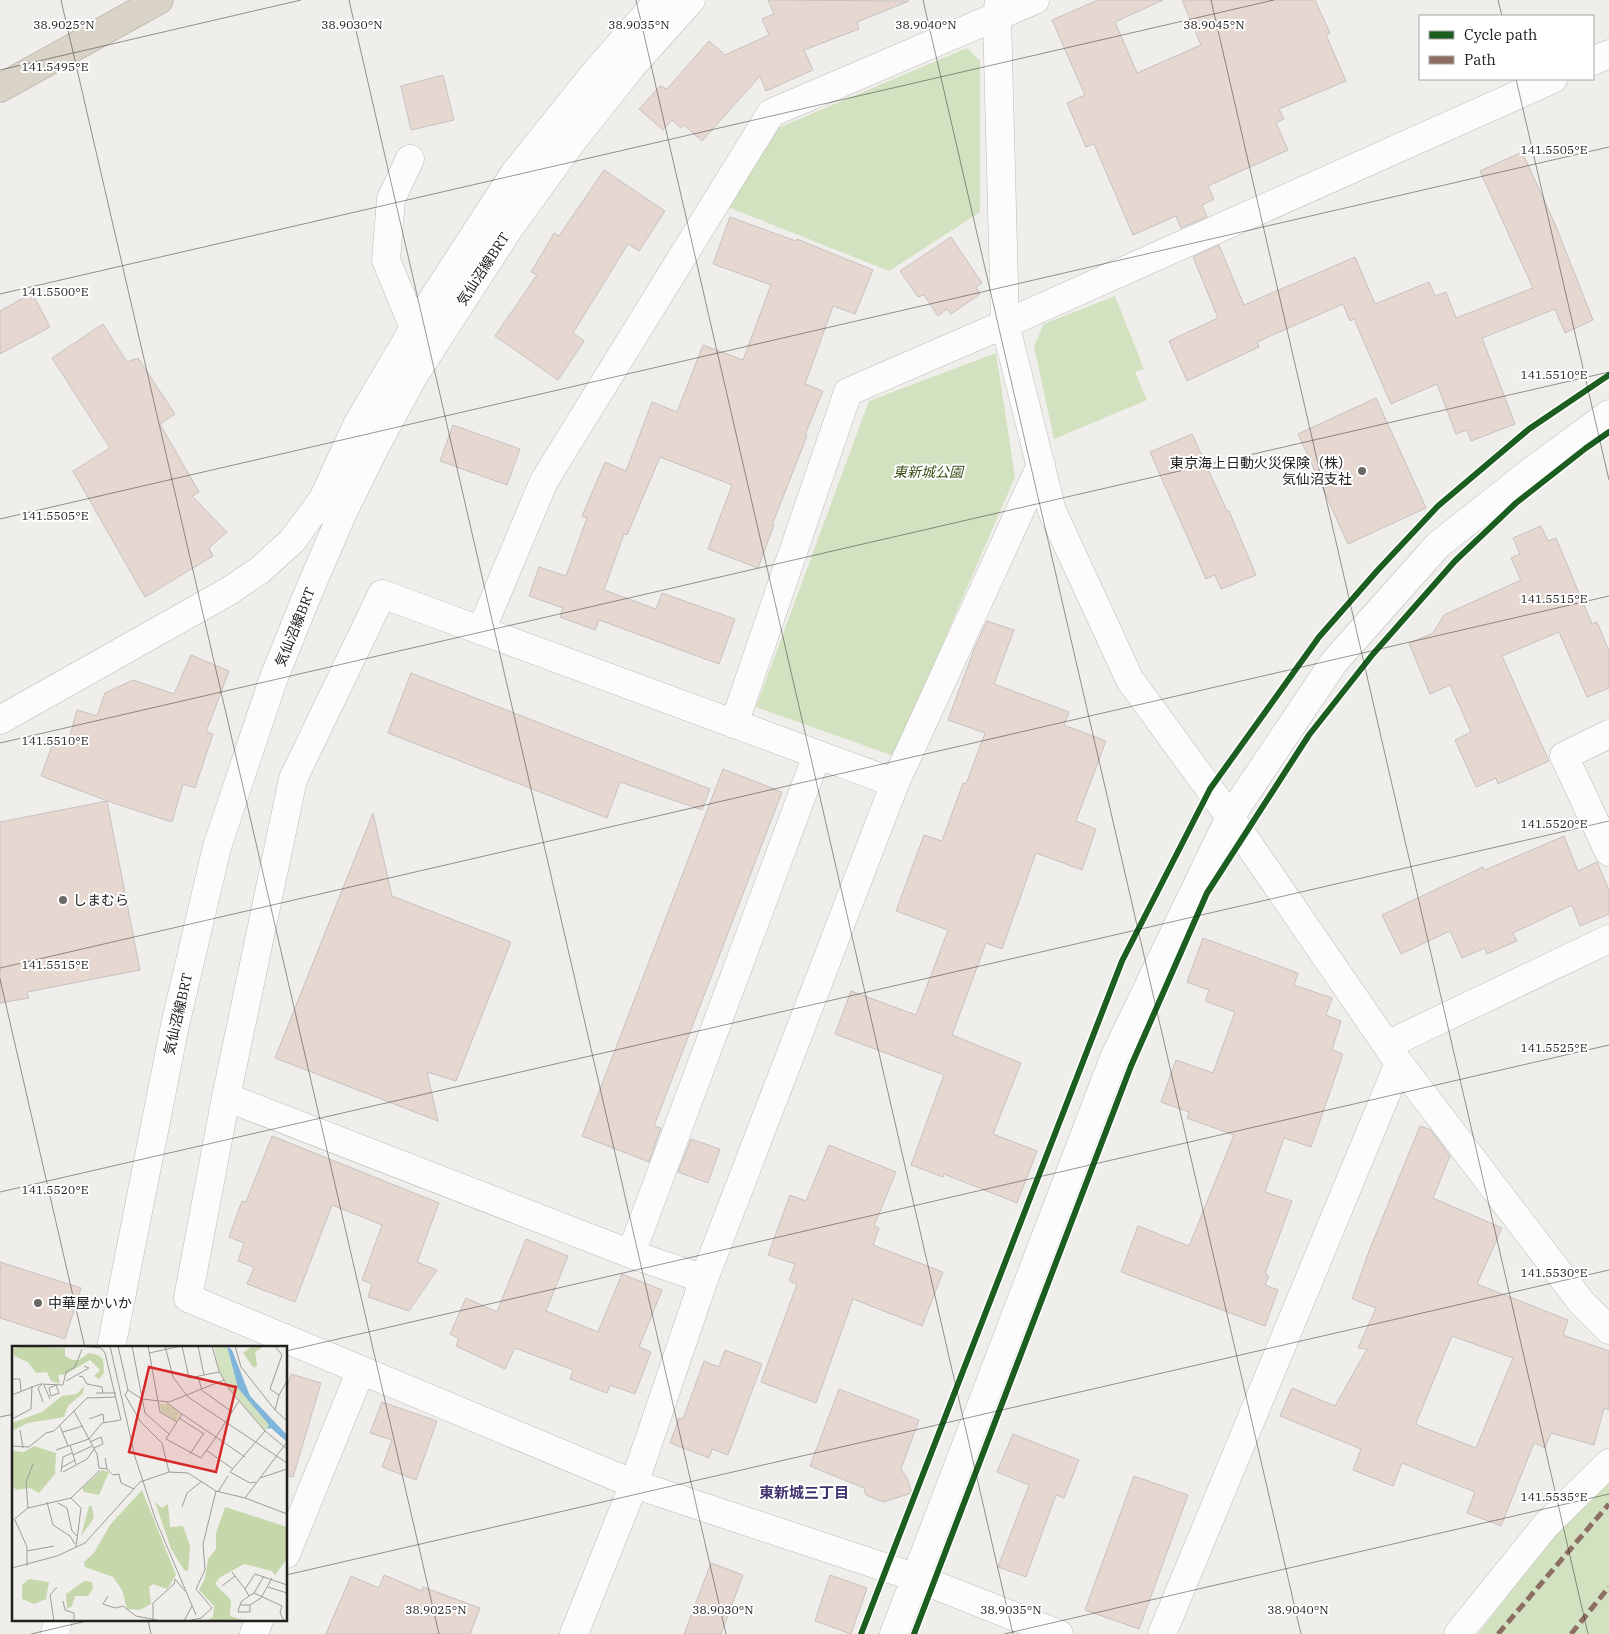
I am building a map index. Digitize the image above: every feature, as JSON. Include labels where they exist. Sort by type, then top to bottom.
[{"type":"highway","points":[[0,88],[159,0]]},
{"type":"street","points":[[0,720],[229,591],[260,570],[292,541],[323,499],[357,425],[414,328],[514,174],[594,74],[659,0]]},
{"type":"street","name":"気仙沼線BRT","points":[[111,1346],[175,1025],[217,847],[274,680],[306,598],[343,512],[375,447],[413,377],[510,227],[574,139],[632,66],[691,0]]},
{"type":"street","points":[[481,631],[544,480],[771,112],[998,8],[1035,0]]},
{"type":"street","points":[[998,8],[1005,324],[1052,511],[1130,680],[1230,817],[1393,1054],[1582,1304],[1609,1330]]},
{"type":"street","points":[[1594,61],[1609,54]]},
{"type":"street","points":[[734,724],[848,392],[1005,324],[1551,80]]},
{"type":"street","points":[[410,159],[391,199],[386,260],[414,328]]},
{"type":"street","points":[[894,1634],[917,1578],[1114,1058],[1230,817],[1334,662],[1438,545],[1529,473],[1609,414]]},
{"type":"street","points":[[574,1634],[634,1484],[704,1279],[895,784],[1041,465]]},
{"type":"street","points":[[895,784],[382,594],[293,779],[226,1097],[188,1298],[634,1484],[917,1578],[1059,1634]]},
{"type":"street","points":[[1609,734],[1564,756],[1609,852]]},
{"type":"street","points":[[631,1254],[817,755]]},
{"type":"street","points":[[1162,1634],[1393,1054],[1609,939]]},
{"type":"street","points":[[226,1097],[631,1254],[704,1279]]},
{"type":"street","points":[[288,1549],[361,1370]]},
{"type":"street","points":[[1458,1634],[1546,1525],[1609,1462]]},
{"type":"street","points":[[254,1634],[258,1622]]},
{"type":"green space","points":[[967,48],[980,61],[980,212],[889,271],[728,207],[778,128]]},
{"type":"green space","points":[[1115,296],[1144,369],[1135,372],[1147,400],[1054,439],[1034,346],[1044,324]]},
{"type":"green space","name":"東新城公園","points":[[996,353],[1015,477],[894,756],[756,707],[869,401]]},
{"type":"green space","points":[[1609,1480],[1609,1634],[1478,1634],[1565,1521]]},
{"type":"building","points":[[768,0],[909,1],[857,22],[859,29],[804,50],[813,70],[766,91],[760,76],[702,141],[684,125],[681,128],[672,120],[663,130],[639,109],[660,86],[667,89],[709,41],[725,55],[769,35],[762,19],[774,14]]},
{"type":"building","points":[[1098,0],[1163,0],[1115,22],[1137,73],[1201,45],[1182,0],[1315,0],[1330,33],[1326,35],[1346,81],[1279,109],[1284,119],[1276,123],[1288,150],[1208,186],[1214,199],[1202,205],[1207,217],[1181,228],[1176,216],[1133,235],[1094,144],[1086,147],[1067,103],[1085,95],[1052,20]]},
{"type":"building","points":[[443,75],[454,120],[411,130],[401,86]]},
{"type":"building","points":[[1522,152],[1555,224],[1593,320],[1565,333],[1555,309],[1482,338],[1515,424],[1471,441],[1467,430],[1456,434],[1437,384],[1391,404],[1354,319],[1350,321],[1343,304],[1257,342],[1259,347],[1187,381],[1169,341],[1218,318],[1193,257],[1219,245],[1244,305],[1355,257],[1375,304],[1429,282],[1435,296],[1446,292],[1456,318],[1533,288],[1480,171]]},
{"type":"building","points":[[604,170],[665,211],[639,251],[628,244],[573,333],[584,341],[558,380],[495,336],[537,275],[531,272],[554,233],[559,236]]},
{"type":"building","points":[[730,217],[796,241],[797,239],[873,270],[855,314],[833,306],[805,384],[823,391],[805,435],[807,436],[772,525],[774,525],[758,568],[708,549],[732,485],[660,457],[627,535],[624,534],[604,590],[656,609],[662,593],[735,619],[719,664],[599,620],[595,630],[560,617],[563,608],[529,596],[539,567],[566,576],[587,518],[582,516],[605,462],[626,471],[652,402],[677,412],[703,345],[743,360],[771,285],[713,264]]},
{"type":"building","points":[[951,237],[982,283],[976,287],[980,294],[951,314],[947,309],[938,316],[924,295],[918,297],[900,271]]},
{"type":"building","points":[[32,293],[50,327],[0,354],[0,311]]},
{"type":"building","points":[[103,324],[127,362],[138,358],[175,414],[160,424],[199,492],[192,496],[227,532],[209,548],[213,556],[145,597],[73,471],[110,448],[52,358]]},
{"type":"building","name":"東京海上日動火災保険（株） 気仙沼支社","points":[[1376,398],[1426,508],[1348,544],[1298,434]]},
{"type":"building","points":[[453,425],[520,449],[507,485],[440,461]]},
{"type":"building","points":[[1192,434],[1227,511],[1229,511],[1256,575],[1221,589],[1215,575],[1206,579],[1150,452]]},
{"type":"building","points":[[1541,526],[1548,541],[1556,538],[1592,624],[1597,622],[1609,651],[1609,688],[1587,697],[1559,632],[1502,656],[1549,761],[1498,784],[1496,778],[1476,787],[1455,740],[1471,732],[1450,685],[1430,694],[1409,643],[1433,633],[1444,615],[1521,580],[1511,558],[1520,554],[1513,538]]},
{"type":"building","points":[[987,621],[1014,630],[994,684],[1069,712],[1064,725],[1106,741],[1076,821],[1096,829],[1082,870],[1036,853],[1002,949],[986,943],[952,1035],[1021,1063],[993,1134],[1037,1151],[1017,1203],[944,1174],[943,1177],[911,1165],[944,1075],[835,1034],[851,991],[916,1015],[948,930],[896,911],[924,835],[942,841],[963,783],[966,784],[985,733],[948,720],[975,647]]},
{"type":"building","points":[[191,655],[229,671],[206,732],[213,734],[195,788],[183,784],[172,822],[116,804],[41,776],[55,738],[68,743],[77,710],[97,716],[105,693],[133,680],[174,694]]},
{"type":"building","points":[[411,673],[710,789],[702,810],[620,782],[607,818],[388,733]]},
{"type":"building","points":[[723,769],[782,792],[654,1126],[661,1128],[649,1162],[582,1136]]},
{"type":"building","name":"しまむら","points":[[107,801],[140,970],[27,992],[29,998],[0,1003],[0,822]]},
{"type":"building","points":[[373,813],[392,896],[511,942],[456,1081],[427,1072],[438,1121],[275,1058]]},
{"type":"building","points":[[1564,836],[1578,871],[1597,862],[1609,890],[1609,914],[1580,926],[1572,905],[1513,933],[1517,941],[1487,954],[1485,948],[1462,958],[1450,931],[1401,954],[1382,915],[1483,867],[1485,870]]},
{"type":"building","points":[[1203,938],[1298,973],[1294,985],[1332,998],[1326,1015],[1341,1021],[1332,1050],[1343,1054],[1311,1147],[1284,1138],[1265,1192],[1292,1201],[1265,1274],[1269,1276],[1265,1285],[1278,1290],[1265,1326],[1121,1272],[1138,1226],[1189,1246],[1234,1135],[1187,1118],[1189,1112],[1161,1102],[1176,1060],[1213,1073],[1235,1012],[1205,1001],[1209,990],[1187,982]]},
{"type":"building","points":[[1420,1126],[1431,1130],[1450,1156],[1433,1198],[1502,1228],[1477,1284],[1568,1320],[1563,1335],[1609,1351],[1609,1410],[1604,1408],[1594,1445],[1551,1433],[1545,1448],[1534,1443],[1501,1526],[1467,1513],[1475,1492],[1402,1463],[1393,1486],[1353,1470],[1361,1449],[1280,1416],[1292,1388],[1335,1406],[1367,1349],[1358,1348],[1376,1308],[1352,1299],[1369,1251]],"holes":[[[1452,1336],[1513,1358],[1476,1448],[1417,1425],[1416,1423]]]},
{"type":"building","points":[[272,1136],[439,1203],[417,1262],[437,1270],[409,1311],[368,1297],[372,1284],[362,1280],[382,1225],[332,1205],[295,1302],[247,1284],[254,1267],[238,1261],[244,1243],[229,1237],[242,1201],[246,1202]]},
{"type":"building","points":[[691,1139],[720,1149],[708,1183],[678,1172]]},
{"type":"building","points":[[829,1145],[896,1172],[874,1226],[879,1228],[873,1245],[943,1272],[922,1326],[853,1299],[816,1403],[761,1382],[797,1284],[789,1281],[795,1264],[768,1255],[790,1195],[806,1201]]},
{"type":"building","points":[[526,1239],[568,1256],[546,1311],[598,1332],[622,1274],[662,1290],[639,1347],[651,1352],[635,1394],[610,1385],[607,1393],[570,1379],[573,1370],[515,1348],[505,1369],[456,1346],[459,1339],[450,1334],[466,1298],[497,1312]]},
{"type":"building","name":"中華屋かいか","points":[[0,1262],[81,1288],[65,1339],[0,1318]]},
{"type":"building","points":[[725,1350],[762,1364],[728,1455],[712,1449],[709,1458],[670,1443],[679,1418],[683,1419],[704,1361],[719,1367]]},
{"type":"building","points":[[291,1374],[321,1383],[293,1477],[288,1476],[288,1383]]},
{"type":"building","points":[[839,1389],[919,1420],[901,1469],[907,1478],[912,1493],[883,1502],[866,1495],[864,1488],[810,1466]]},
{"type":"building","points":[[382,1402],[437,1421],[416,1480],[382,1467],[392,1440],[370,1433]]},
{"type":"building","points":[[1013,1434],[1079,1460],[1064,1498],[1056,1495],[1026,1577],[998,1567],[1029,1485],[997,1472]]},
{"type":"building","points":[[1134,1476],[1188,1495],[1139,1629],[1085,1610]]},
{"type":"building","points":[[711,1563],[743,1575],[721,1634],[684,1634]]},
{"type":"building","points":[[384,1575],[422,1591],[423,1587],[480,1608],[470,1634],[326,1634],[351,1576],[379,1588]]},
{"type":"building","points":[[830,1575],[867,1588],[851,1634],[815,1621]]},
{"type":"marked path","points":[[1498,1634],[1609,1504]]},
{"type":"marked path","points":[[1571,1634],[1609,1587]]},
{"type":"cycle path","points":[[861,1634],[1122,961],[1210,789],[1319,637],[1438,506],[1529,429],[1609,375]]},
{"type":"cycle path","points":[[914,1634],[1131,1066],[1207,893],[1309,735],[1373,654],[1455,561],[1516,503],[1609,432]]},
{"type":"place","name":"東京海上日動火災保険（株） 気仙沼支社","points":[[1362,471]]},
{"type":"place","name":"しまむら","points":[[63,900]]},
{"type":"place","name":"中華屋かいか","points":[[38,1303]]},
{"type":"district","name":"東新城三丁目","points":[[804,1493]]}]
